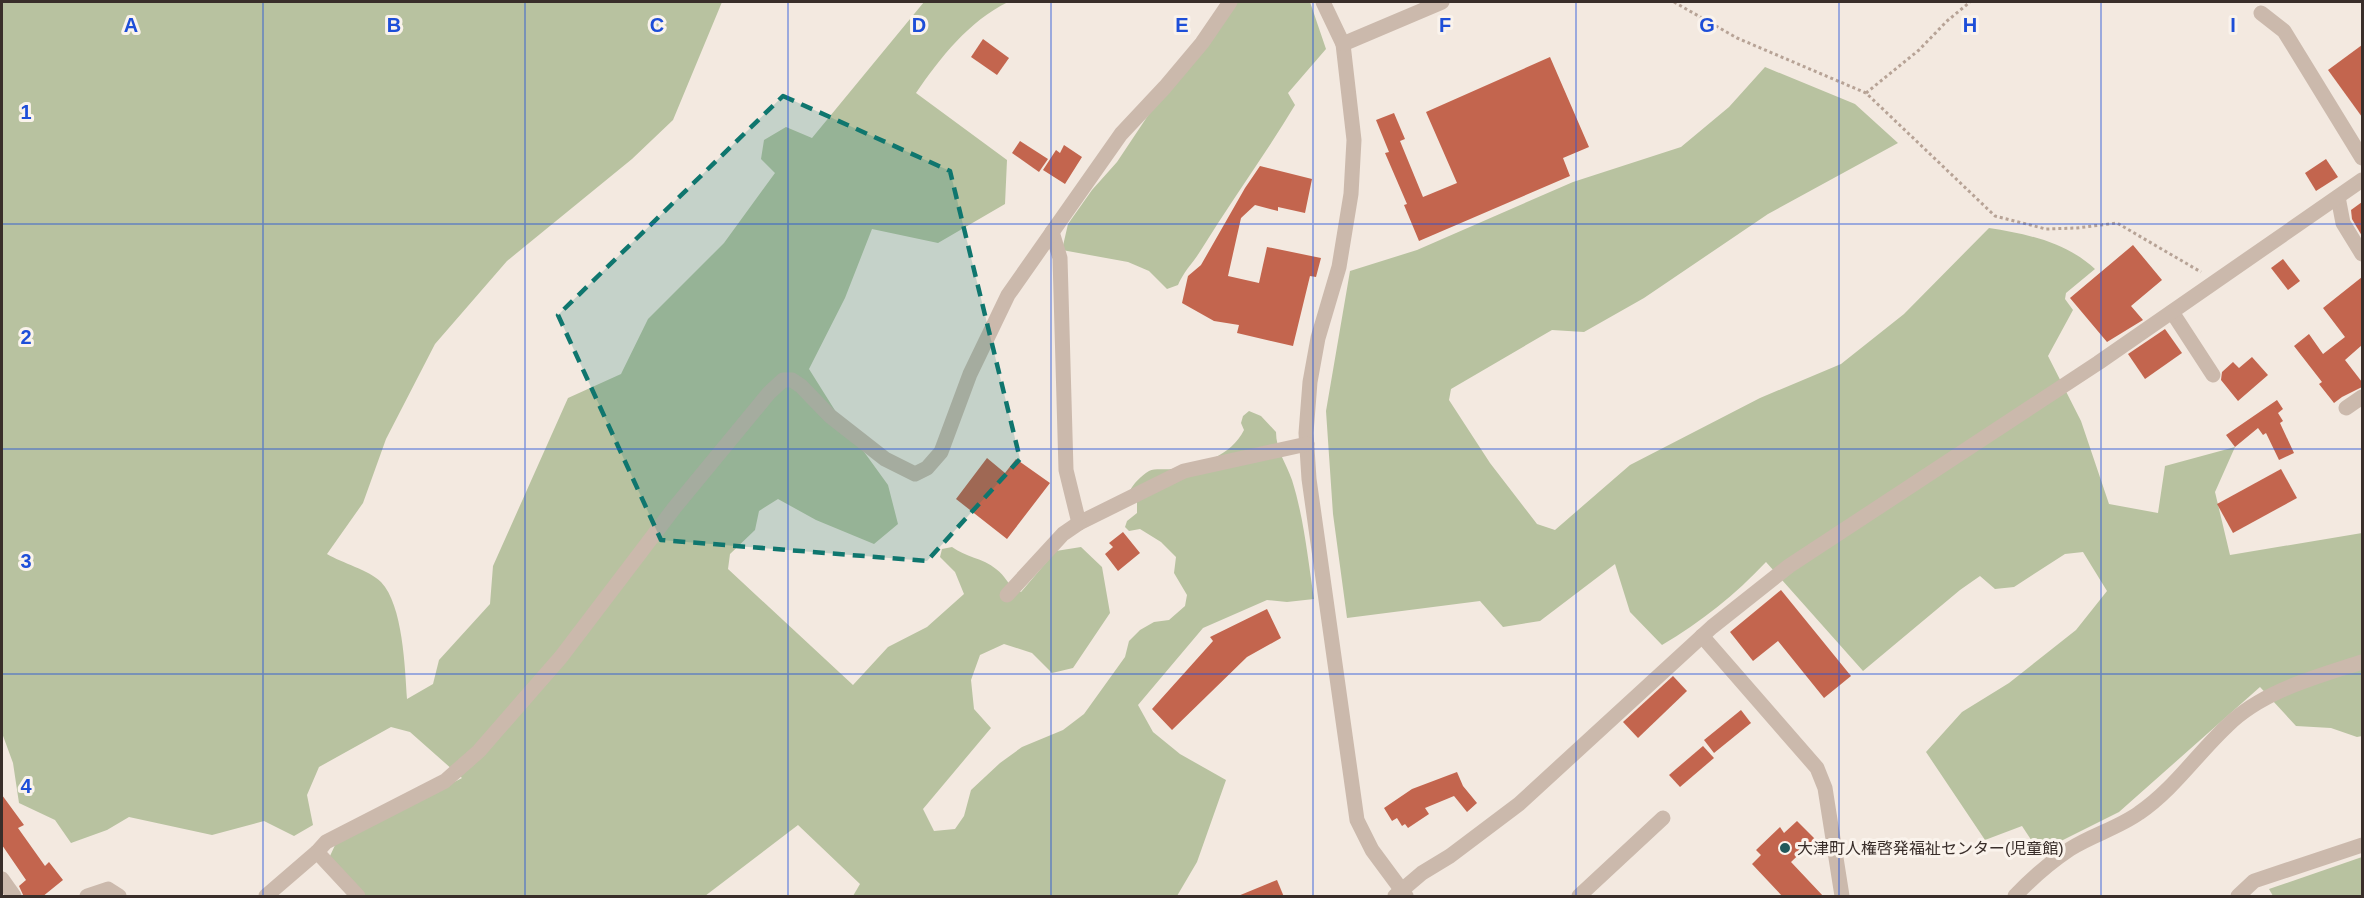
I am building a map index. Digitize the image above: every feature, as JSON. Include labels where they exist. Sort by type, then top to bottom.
[{"type":"street","points":[[266,897],[326,842],[445,781],[479,751],[561,657],[675,507],[769,393],[783,380],[792,380],[801,386],[830,416],[885,459],[915,474],[927,468],[940,452],[970,374],[1008,295],[1120,134],[1187,61],[1230,2]]},
{"type":"street","points":[[1323,2],[1342,44],[1354,140],[1351,194],[1339,267],[1318,338],[1310,382],[1307,444],[1309,479],[1358,820],[1372,850],[1401,895],[1422,873],[1450,856],[1519,804],[1702,636],[1789,566],[2172,312],[2362,180]]},
{"type":"street","points":[[1342,44],[1442,2]]},
{"type":"street","points":[[2261,13],[2284,31],[2362,158]]},
{"type":"street","points":[[2337,197],[2343,223],[2362,254]]},
{"type":"street","points":[[1052,232],[1060,258],[1066,470],[1079,522]]},
{"type":"street","points":[[2172,312],[2213,375]]},
{"type":"street","points":[[2346,408],[2362,397]]},
{"type":"street","points":[[1006,595],[1063,534],[1079,522],[1184,471],[1307,444]]},
{"type":"street","points":[[1702,636],[1817,768],[1825,788],[1842,897]]},
{"type":"street","points":[[2015,897],[2040,870],[2072,848],[2140,813],[2177,779],[2228,724],[2263,700],[2323,675],[2362,662]]},
{"type":"street","points":[[1579,897],[1663,818]]},
{"type":"street","points":[[2238,897],[2254,881],[2362,845]]},
{"type":"street","points":[[317,852],[358,897]]},
{"type":"street","points":[[2,879],[14,897]]},
{"type":"street","points":[[87,897],[108,889],[119,897]]},
{"type":"path","points":[[1674,2],[1737,38],[1866,93],[1995,216],[2046,229],[2117,223],[2217,281]]},
{"type":"path","points":[[1866,93],[1919,50],[1947,21],[1970,2]]},
{"type":"highlighted area","points":[[783,96],[950,171],[1020,459],[927,561],[661,540],[558,315]]},
{"type":"green space","points":[[2,2],[722,2],[673,120],[632,159],[507,261],[435,344],[386,439],[363,503],[327,554],[376,578],[388,592],[402,638],[407,699],[433,684],[439,660],[490,604],[493,566],[568,398],[621,374],[648,319],[724,243],[775,173],[761,159],[764,140],[786,127],[812,138],[924,2],[1008,2],[968,30],[945,54],[916,93],[1007,160],[1005,204],[938,243],[872,229],[845,298],[809,369],[841,420],[888,485],[898,524],[874,544],[816,520],[778,499],[759,511],[755,530],[730,554],[728,569],[853,685],[888,647],[927,627],[964,594],[955,572],[940,557],[942,549],[952,547],[991,565],[1012,587],[1021,592],[1056,551],[1081,547],[1102,567],[1110,613],[1073,668],[1052,673],[1032,653],[1004,644],[980,655],[971,680],[974,709],[991,728],[923,809],[934,831],[955,829],[964,816],[971,790],[1000,763],[1022,747],[1063,730],[1084,714],[1125,657],[1129,641],[1140,630],[1154,622],[1169,620],[1185,606],[1187,595],[1174,573],[1176,557],[1161,542],[1140,529],[1129,531],[1125,527],[1127,521],[1137,513],[1137,502],[1130,491],[1133,486],[1151,470],[1183,468],[1214,458],[1231,447],[1238,439],[1244,430],[1241,423],[1243,416],[1249,411],[1261,416],[1276,432],[1279,451],[1292,480],[1303,524],[1314,599],[1287,602],[1267,600],[1203,628],[1138,705],[1153,732],[1180,754],[1226,780],[1197,862],[1177,896],[853,896],[860,884],[798,825],[705,896],[357,896],[330,856],[336,843],[462,778],[410,732],[391,727],[319,767],[307,795],[313,825],[294,836],[264,821],[212,835],[129,817],[107,830],[71,843],[55,820],[19,803],[13,763],[2,733]]},
{"type":"green space","points":[[1236,2],[1310,2],[1326,49],[1288,93],[1295,105],[1178,285],[1167,289],[1149,271],[1128,262],[1062,250],[1068,224],[1092,190],[1117,162],[1155,105]]},
{"type":"green space","points":[[1765,67],[1855,104],[1898,143],[1768,214],[1644,298],[1584,332],[1552,330],[1451,389],[1449,400],[1490,463],[1537,524],[1555,530],[1630,465],[1760,398],[1841,364],[1904,314],[1989,228],[2032,236],[2072,252],[2095,269],[2066,293],[2065,299],[2073,310],[2048,356],[2081,421],[2109,504],[2158,513],[2165,466],[2235,447],[2215,492],[2230,555],[2362,533],[2362,736],[2357,737],[2331,728],[2296,726],[2260,687],[2119,812],[2039,852],[2022,826],[1985,840],[1926,752],[1962,712],[2009,683],[2076,630],[2107,591],[2083,552],[2065,554],[2014,587],[1995,589],[1980,576],[1863,671],[1766,562],[1717,607],[1662,645],[1630,612],[1615,564],[1540,621],[1503,627],[1480,601],[1347,618],[1333,514],[1326,411],[1350,271],[1417,250],[1573,182],[1681,147],[1729,107]]},
{"type":"green space","points":[[2362,857],[2362,896],[2273,896],[2269,889]]},
{"type":"building","points":[[983,39],[1009,58],[997,75],[971,57]]},
{"type":"building","points":[[2362,45],[2362,117],[2328,70]]},
{"type":"building","points":[[1550,57],[1589,147],[1563,158],[1570,176],[1419,241],[1404,205],[1407,204],[1385,153],[1389,152],[1376,120],[1394,113],[1405,139],[1400,141],[1423,197],[1457,183],[1426,112]]},
{"type":"building","points":[[1020,141],[1048,159],[1039,172],[1012,153]]},
{"type":"building","points":[[1064,145],[1082,157],[1065,184],[1043,170],[1056,150],[1060,153]]},
{"type":"building","points":[[2326,159],[2338,177],[2316,191],[2305,173]]},
{"type":"building","points":[[1260,166],[1312,179],[1305,213],[1278,207],[1278,211],[1255,205],[1241,218],[1228,276],[1259,283],[1267,247],[1321,258],[1316,277],[1310,276],[1293,346],[1237,333],[1239,325],[1214,321],[1182,303],[1188,276],[1201,265]]},
{"type":"building","points":[[2362,202],[2362,236],[2352,219],[2351,210]]},
{"type":"building","points":[[2133,245],[2162,280],[2131,306],[2143,320],[2107,342],[2070,298]]},
{"type":"building","points":[[2283,259],[2300,281],[2288,290],[2271,268]]},
{"type":"building","points":[[2362,277],[2362,345],[2345,360],[2362,382],[2362,387],[2334,403],[2319,384],[2322,382],[2294,346],[2309,334],[2323,354],[2345,337],[2323,308]]},
{"type":"building","points":[[2165,329],[2182,353],[2145,379],[2128,354]]},
{"type":"building","points":[[2252,357],[2268,375],[2238,401],[2221,380],[2222,372],[2233,362],[2239,368]]},
{"type":"building","points":[[2277,400],[2283,409],[2278,413],[2283,421],[2280,423],[2294,453],[2279,460],[2266,433],[2263,435],[2258,428],[2235,447],[2226,435]]},
{"type":"building","points":[[987,458],[1005,473],[1016,459],[1050,483],[1007,539],[956,499]]},
{"type":"building","points":[[2281,469],[2297,498],[2233,533],[2217,504]]},
{"type":"building","points":[[1123,532],[1140,553],[1118,571],[1105,554],[1113,547],[1109,543]]},
{"type":"building","points":[[1781,590],[1851,676],[1824,698],[1778,641],[1753,661],[1730,632]]},
{"type":"building","points":[[1267,609],[1281,638],[1247,657],[1172,730],[1152,709],[1213,641],[1210,637]]},
{"type":"building","points":[[1673,676],[1687,691],[1638,738],[1623,722]]},
{"type":"building","points":[[1741,710],[1751,723],[1714,753],[1704,740]]},
{"type":"building","points":[[1703,746],[1714,758],[1680,787],[1669,775]]},
{"type":"building","points":[[1457,772],[1463,786],[1477,803],[1467,812],[1454,796],[1425,808],[1429,814],[1408,828],[1405,824],[1402,826],[1397,818],[1392,821],[1384,808],[1412,789]]},
{"type":"building","points":[[2,795],[24,825],[18,828],[45,866],[49,862],[63,880],[42,897],[24,897],[19,886],[26,880],[2,845]]},
{"type":"building","points":[[1797,821],[1815,839],[1791,862],[1824,897],[1783,897],[1752,864],[1761,855],[1756,850],[1780,827],[1784,833]]},
{"type":"building","points":[[1277,880],[1284,897],[1238,897],[1238,896]]},
{"type":"place","name":"大津町人権啓発福祉センター(児童館)","points":[[1785,848]]}]
